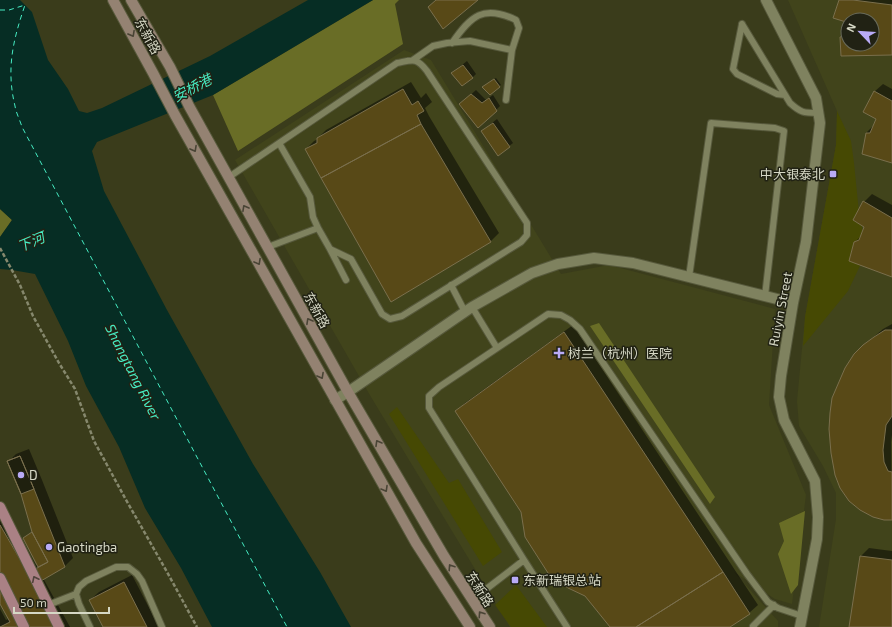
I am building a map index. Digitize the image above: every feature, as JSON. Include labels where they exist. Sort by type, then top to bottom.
[{"type":"main road","name":"东新路","points":[[113,0],[175,115],[416,543],[470,627]]},
{"type":"main road","name":"东新路","points":[[131,0],[170,67],[189,106],[348,392],[444,556],[490,627]]},
{"type":"main road","points":[[0,507],[58,627]]},
{"type":"main road","points":[[0,578],[24,627]]},
{"type":"street","name":"Ruiyin Street","points":[[766,0],[816,98],[820,123],[806,242],[793,303],[779,396],[784,420],[815,481],[818,517],[817,539],[800,627]]},
{"type":"street","points":[[335,400],[469,310],[532,273],[558,264],[594,258],[633,263],[793,303]]},
{"type":"lane","points":[[452,43],[462,28],[476,16],[488,13],[506,15],[516,20],[519,28],[512,50],[506,100]]},
{"type":"lane","points":[[785,96],[777,94],[737,74],[733,68],[742,24],[790,103],[798,110],[807,113],[818,113]]},
{"type":"lane","points":[[228,177],[397,63],[413,60],[433,46],[470,41],[512,50]]},
{"type":"lane","points":[[330,249],[351,259],[382,314],[390,318],[402,316],[520,242],[527,235],[527,223],[427,71],[421,63],[413,60]]},
{"type":"lane","points":[[689,277],[711,122],[774,128],[784,131],[765,296]]},
{"type":"lane","points":[[279,143],[310,197],[313,217],[346,280]]},
{"type":"lane","points":[[268,247],[318,228]]},
{"type":"lane","points":[[451,285],[497,348]]},
{"type":"lane","points":[[567,627],[429,408],[429,396],[439,387],[548,314],[561,315],[570,320],[580,329],[747,574],[768,602],[778,608],[802,616]]},
{"type":"lane","points":[[472,600],[524,560]]},
{"type":"lane","points":[[90,627],[76,594],[79,587],[86,581],[116,567],[128,567],[137,574],[142,581],[162,627]]},
{"type":"lane","points":[[48,605],[76,594]]},
{"type":"lane","points":[[754,627],[753,626],[774,605]]},
{"type":"path","points":[[0,248],[20,286],[33,316],[75,389],[94,441],[124,498],[197,627]]},
{"type":"shaded area","points":[[373,0],[399,0],[395,4],[403,44],[238,151],[213,95]]},
{"type":"shaded area","points":[[788,0],[892,0],[892,627],[819,627],[836,519],[836,493],[823,466],[799,426],[797,401],[805,317],[836,145],[837,111]]},
{"type":"shaded area","name":"树兰（杭州）医院","points":[[404,50],[431,60],[561,274],[609,265],[775,309],[769,405],[806,495],[792,604],[775,599],[734,572],[778,621],[778,627],[510,627],[371,397],[235,160]]},
{"type":"shaded area","points":[[837,111],[851,141],[859,213],[867,251],[848,291],[803,346],[805,317],[836,145]]},
{"type":"shaded area","points":[[0,209],[12,220],[0,237]]},
{"type":"shaded area","points":[[599,323],[715,497],[710,504],[590,326]]},
{"type":"shaded area","points":[[397,407],[449,483],[458,479],[502,552],[483,566],[389,414]]},
{"type":"shaded area","points":[[805,511],[798,585],[791,594],[778,554],[784,541],[779,523]]},
{"type":"shaded area","points":[[516,585],[547,627],[511,627],[495,605]]},
{"type":"water","points":[[0,0],[20,0],[32,12],[48,60],[68,89],[79,111],[87,113],[102,108],[210,56],[308,0],[373,0],[213,95],[97,142],[92,151],[104,191],[167,310],[253,464],[320,572],[351,627],[212,627],[181,568],[145,508],[119,447],[86,386],[68,341],[35,274],[0,269],[0,237],[12,220],[0,209]]},
{"type":"building","points":[[436,0],[478,0],[443,29],[428,7]]},
{"type":"building","points":[[839,0],[853,0],[892,5],[892,55],[841,56],[841,52],[880,52],[880,12],[840,12],[840,20],[833,18]]},
{"type":"building","points":[[463,65],[473,78],[462,86],[451,73]]},
{"type":"building","points":[[494,79],[500,87],[490,95],[482,87]]},
{"type":"building","points":[[403,89],[412,105],[418,101],[424,111],[417,115],[421,124],[321,178],[305,149],[317,143],[317,138]]},
{"type":"building","points":[[874,91],[892,101],[892,163],[862,154],[866,133],[870,133],[876,119],[863,112]]},
{"type":"building","points":[[471,94],[482,103],[489,98],[497,111],[478,128],[459,104]]},
{"type":"building","points":[[493,123],[510,147],[498,156],[481,131]]},
{"type":"building","points":[[421,124],[491,242],[391,302],[321,178]]},
{"type":"building","points":[[863,201],[892,218],[892,277],[849,261],[854,242],[859,240],[864,227],[853,220]]},
{"type":"building","points":[[885,330],[892,330],[892,416],[886,425],[883,450],[884,462],[888,471],[892,472],[892,520],[884,520],[873,517],[860,510],[849,501],[840,488],[835,475],[829,429],[832,398],[845,368],[854,354],[863,345]]},
{"type":"building","points":[[564,332],[723,572],[636,627],[610,627],[585,596],[568,588],[548,573],[525,537],[521,512],[455,411]]},
{"type":"building","name":"Gaotingba","points":[[20,456],[65,567],[34,585],[57,627],[0,627],[10,622],[0,604],[0,525],[28,573],[48,562],[32,532],[21,494],[7,461]]},
{"type":"building","name":"D","points":[[20,456],[34,489],[21,494],[7,461]]},
{"type":"building","points":[[32,532],[48,562],[38,567],[23,538]]},
{"type":"building","points":[[860,556],[892,560],[892,627],[849,627]]},
{"type":"building","points":[[723,572],[750,614],[730,627],[636,627]]},
{"type":"building","points":[[124,582],[147,627],[103,627],[89,600]]},
{"type":"ferry route","points":[[0,10],[9,10],[25,5],[14,43],[11,67],[12,92],[16,111],[22,127],[287,627]]},
{"type":"place","name":"中大银泰北","points":[[833,174]]},
{"type":"place","name":"树兰（杭州）医院","points":[[559,353]]},
{"type":"place","name":"D","points":[[21,475]]},
{"type":"place","name":"Gaotingba","points":[[49,547]]},
{"type":"place","name":"东新瑞银总站","points":[[515,580]]},
{"type":"water label","name":"安桥港","points":[[192,88]]},
{"type":"water label","name":"下河","points":[[31,242]]},
{"type":"water label","name":"Shangtang River","points":[[133,372]]}]
